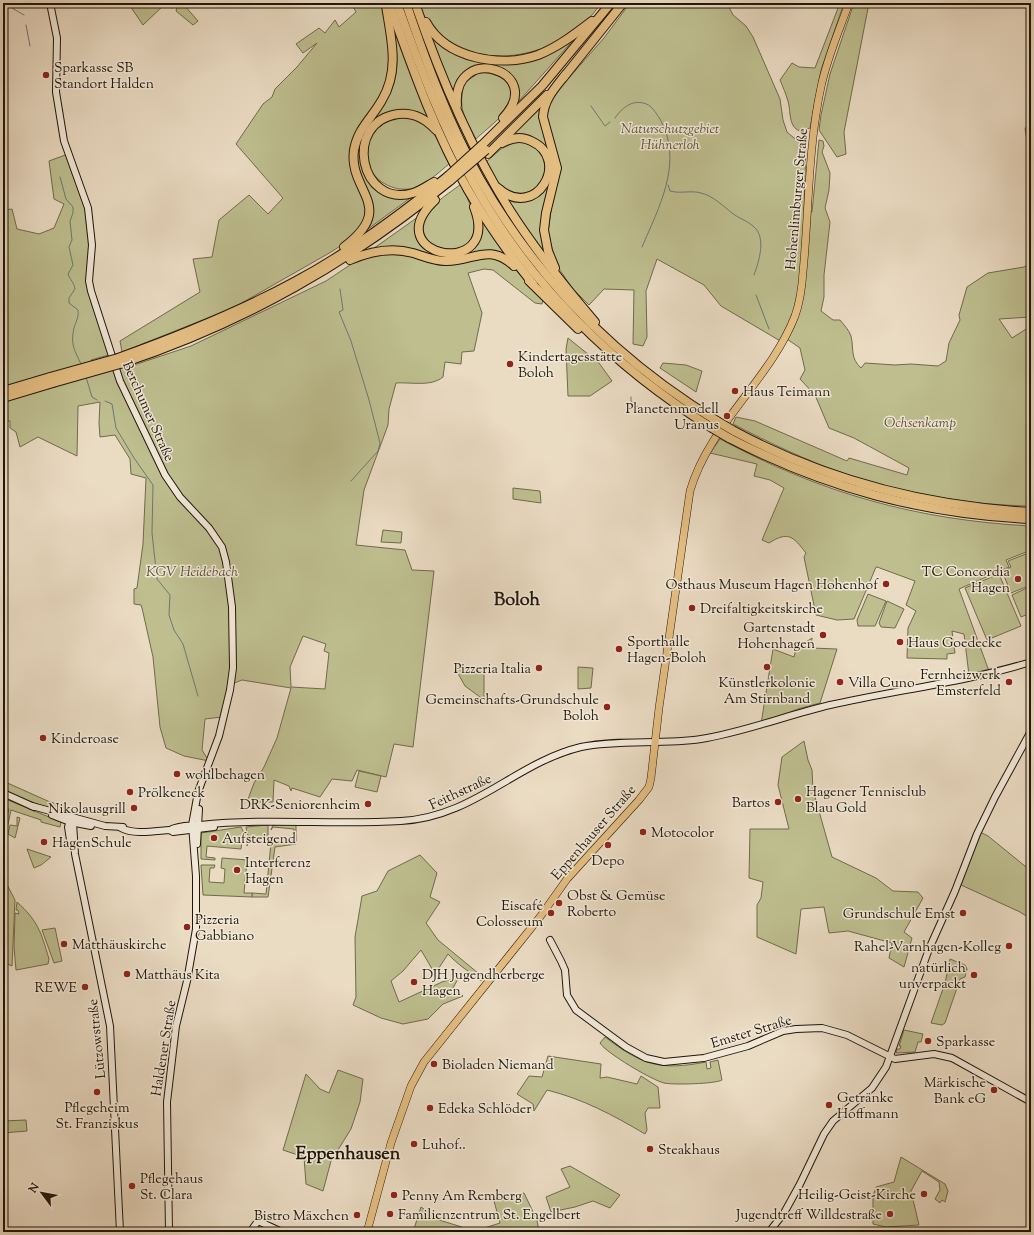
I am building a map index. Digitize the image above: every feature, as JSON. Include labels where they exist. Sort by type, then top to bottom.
[{"type":"highway","points":[[335,253],[360,234],[368,220],[368,206],[355,167],[354,152],[361,129],[383,99],[392,74],[394,52],[385,3]]},
{"type":"highway","points":[[389,3],[409,59],[441,137],[467,189],[490,227],[533,284]]},
{"type":"highway","points":[[397,3],[422,71],[446,128],[482,198],[516,248],[550,293],[580,324],[714,424],[803,473],[866,494],[937,510],[977,516],[1031,520]]},
{"type":"highway","points":[[406,3],[441,95],[462,143],[499,209],[520,242],[555,285],[613,350]]},
{"type":"highway","points":[[415,3],[458,111],[494,184],[528,238],[613,350]]},
{"type":"highway","points":[[415,3],[430,30],[446,44],[466,54],[487,59],[513,60],[537,55],[566,40],[592,21]]},
{"type":"highway","points":[[490,132],[535,88],[606,3]]},
{"type":"highway","points":[[484,148],[547,80],[612,3]]},
{"type":"highway","points":[[249,313],[348,257],[407,216],[484,148],[549,87],[618,3]]},
{"type":"highway","points":[[561,281],[550,258],[546,242],[546,213],[557,168],[543,116],[544,108],[548,98],[566,74],[623,3]]},
{"type":"highway","points":[[458,111],[457,100],[459,88],[468,74],[478,69],[485,68],[497,70],[504,73],[509,78],[515,89],[514,102],[510,111],[490,132],[484,148]]},
{"type":"highway","points":[[496,147],[566,74]]},
{"type":"highway","points":[[441,137],[429,123],[422,118],[405,114],[394,115],[374,126],[366,139],[364,164],[370,178],[375,183],[389,192],[397,194],[412,193],[437,181],[450,178]]},
{"type":"highway","points":[[484,148],[496,147],[515,138],[528,139],[541,147],[546,154],[549,169],[546,182],[536,193],[525,198],[507,194],[494,184]]},
{"type":"highway","points":[[450,178],[441,195],[422,214],[419,228],[421,236],[424,242],[433,250],[442,254],[455,254],[468,248],[476,238],[478,231],[477,214],[467,189]]},
{"type":"highway","points":[[119,361],[199,328],[297,281],[364,240],[450,178]]},
{"type":"highway","points":[[240,309],[296,278],[335,253],[387,218],[437,181]]},
{"type":"highway","points":[[3,391],[51,380],[119,361],[195,337],[268,306],[305,288],[350,260],[392,232],[441,195]]},
{"type":"highway","points":[[350,260],[368,253],[385,250],[403,251],[444,261],[490,253],[496,254],[509,261],[590,341],[613,350]]},
{"type":"highway","points":[[3,398],[51,380]]},
{"type":"highway","points":[[732,435],[870,487],[944,503],[1031,512]]},
{"type":"main road","name":"Berchumer Straße","points":[[50,3],[56,38],[56,92],[61,127],[65,147],[88,208],[92,245],[89,281],[91,291],[120,381],[159,463],[180,497],[203,521],[218,540],[226,562],[232,613],[232,682],[219,736],[197,797],[194,827]]},
{"type":"main road","name":"Hohenlimburger Straße","points":[[750,389],[782,342],[795,316],[804,272],[815,122],[819,96],[827,67],[849,3]]},
{"type":"main road","name":"Eppenhauser Straße","points":[[367,1232],[391,1143],[418,1071],[433,1049],[540,917],[567,879],[643,796],[651,778],[685,517],[690,489],[695,474],[706,452],[750,389]]},
{"type":"main road","name":"Feithstraße","points":[[3,793],[71,821],[121,828],[125,830],[170,830],[173,828],[275,820],[360,822],[423,820],[456,809],[562,753],[598,744],[655,743],[707,738],[829,705],[961,681],[1031,662]]},
{"type":"main road","points":[[769,1232],[784,1213],[826,1131],[840,1114],[872,1088],[883,1073],[928,949],[955,891],[980,826],[1031,731]]},
{"type":"main road","name":"Lützowstraße","points":[[71,821],[68,826],[69,836],[73,846],[110,1026],[120,1232]]},
{"type":"main road","name":"Haldener Straße","points":[[169,1232],[167,1102],[176,1026],[188,981],[196,930],[196,868],[194,827]]},
{"type":"main road","name":"Emster Straße","points":[[550,940],[565,970],[567,995],[576,1010],[626,1047],[646,1058],[664,1062],[704,1058],[744,1048],[783,1031],[811,1028],[827,1029],[846,1034],[890,1057],[900,1059],[934,1054],[946,1056],[960,1062],[1031,1102]]},
{"type":"main road","points":[[250,1232],[258,1221],[282,1232]]},
{"type":"green space","points":[[128,3],[180,3],[172,8],[164,5],[143,25]]},
{"type":"green space","points":[[183,3],[187,3],[184,5],[198,21],[193,25],[176,11],[177,7]]},
{"type":"green space","points":[[351,3],[382,3],[392,58],[387,85],[353,145],[366,207],[365,221],[351,239],[233,308],[122,352],[120,341],[200,292],[193,259],[212,257],[219,220],[249,195],[268,214],[283,198],[236,144],[263,104],[272,97],[275,89],[297,67],[317,43],[303,53],[296,44],[319,28],[325,33],[335,20],[339,27],[356,12]]},
{"type":"green space","points":[[418,3],[601,3],[583,24],[560,40],[534,51],[506,56],[479,54],[454,45],[433,28]]},
{"type":"green space","name":"Naturschutzgebiet Hühnerloh","points":[[630,3],[727,3],[733,15],[746,26],[753,37],[780,99],[783,120],[787,132],[794,138],[804,142],[806,146],[804,211],[812,212],[819,140],[823,141],[824,146],[822,152],[830,173],[829,190],[825,208],[830,222],[824,275],[824,297],[821,311],[833,320],[840,320],[848,330],[851,336],[855,361],[861,368],[865,363],[938,366],[946,361],[949,343],[960,320],[959,315],[967,287],[988,273],[1024,267],[1031,263],[1031,317],[999,319],[1012,338],[1031,326],[1031,506],[961,501],[914,493],[868,481],[831,469],[775,445],[733,424],[736,417],[755,421],[847,461],[849,458],[907,475],[909,468],[854,438],[829,428],[815,395],[800,379],[805,370],[800,348],[787,339],[782,342],[721,306],[704,285],[657,259],[646,291],[647,337],[643,346],[633,344],[634,290],[604,289],[589,305],[572,288],[556,264],[548,233],[553,196],[560,171],[547,121],[547,109],[553,96],[604,38]]},
{"type":"green space","points":[[840,3],[844,3],[821,70],[810,128],[800,131],[793,126],[788,101],[780,80],[792,63],[799,67],[815,68]]},
{"type":"green space","points":[[854,3],[869,3],[844,132],[846,154],[837,157],[819,130],[830,74]]},
{"type":"green space","points":[[388,9],[432,122],[428,119],[386,116],[362,145],[377,188],[413,196],[368,229],[370,212],[358,160],[357,147],[360,138],[387,97],[395,80],[397,60],[393,29]]},
{"type":"green space","points":[[429,31],[444,46],[515,63],[576,37],[519,101],[518,89],[513,78],[477,67],[455,96]]},
{"type":"green space","points":[[480,72],[494,74],[505,80],[511,90],[511,97],[506,110],[476,139],[463,112],[462,92],[464,83]]},
{"type":"green space","points":[[541,106],[554,162],[544,207],[550,262],[504,195],[513,199],[545,188],[545,149],[509,138]]},
{"type":"green space","points":[[407,117],[423,123],[429,128],[439,141],[449,164],[424,184],[411,189],[399,189],[384,183],[374,174],[368,163],[367,150],[370,138],[378,128],[390,120]]},
{"type":"green space","points":[[1031,118],[1031,162],[1025,129]]},
{"type":"green space","points":[[515,142],[528,144],[538,151],[543,159],[545,169],[543,179],[538,187],[530,192],[518,193],[503,187],[495,179],[486,162],[501,149]]},
{"type":"green space","name":"KGV Heidebach","points":[[68,154],[87,207],[92,245],[89,276],[112,354],[91,360],[95,371],[129,361],[131,366],[191,346],[326,281],[359,259],[372,255],[402,253],[434,262],[495,258],[515,269],[543,299],[542,304],[535,303],[493,270],[484,269],[468,273],[482,313],[474,351],[462,352],[461,364],[445,362],[443,377],[438,380],[427,383],[396,383],[389,409],[388,425],[364,490],[356,545],[405,550],[412,570],[434,571],[413,747],[394,744],[386,777],[357,770],[352,781],[332,779],[320,797],[292,788],[291,791],[289,786],[274,780],[273,802],[247,802],[254,783],[264,767],[277,738],[291,688],[242,680],[229,685],[222,717],[205,719],[202,750],[209,761],[184,756],[166,748],[160,727],[153,657],[141,605],[134,604],[134,589],[137,588],[143,544],[146,478],[131,474],[130,459],[115,435],[100,437],[100,402],[78,406],[77,456],[38,437],[20,447],[16,432],[10,428],[10,421],[3,421],[3,224],[6,223],[3,210],[12,209],[17,229],[39,234],[54,228],[64,204],[54,199],[49,161]],"holes":[[[303,636],[326,644],[324,651],[329,653],[325,689],[291,687],[290,667]]]},
{"type":"green space","points":[[461,184],[472,212],[474,222],[472,237],[465,245],[455,249],[443,248],[432,244],[425,236],[423,225],[428,212],[439,200]]},
{"type":"green space","points":[[479,214],[510,259],[506,257],[455,258],[370,251],[418,217],[418,234],[443,256],[456,256],[470,249]]},
{"type":"green space","points":[[568,338],[599,363],[612,381],[590,396],[568,396],[566,349]]},
{"type":"green space","points":[[663,363],[686,365],[702,371],[696,392],[660,368]]},
{"type":"green space","points":[[720,439],[795,475],[832,489],[870,500],[909,510],[948,517],[989,523],[1031,526],[1031,550],[1006,560],[1009,567],[959,589],[989,671],[969,675],[964,634],[952,631],[955,653],[947,654],[947,659],[907,658],[908,628],[916,611],[906,605],[915,581],[877,567],[854,619],[837,620],[816,615],[804,557],[806,553],[794,539],[790,537],[781,537],[769,543],[762,540],[784,488],[770,480],[754,476],[757,464],[710,453]]},
{"type":"green space","points":[[513,488],[540,491],[541,503],[513,499]]},
{"type":"green space","points":[[383,530],[402,532],[401,543],[381,542]]},
{"type":"green space","name":"TC Concordia Hagen","points":[[1031,552],[1031,592],[1029,593],[1031,599],[1031,613],[1021,617],[1012,595],[1027,588],[1026,587],[1011,593],[1002,571],[1011,567],[1008,561]]},
{"type":"green space","points":[[999,574],[1021,626],[987,640],[965,588]]},
{"type":"green space","points":[[868,594],[886,601],[875,626],[858,626],[857,620]]},
{"type":"green space","points":[[887,601],[904,609],[895,628],[881,627],[879,623]]},
{"type":"green space","points":[[812,638],[811,648],[837,649],[820,703],[798,709],[761,724],[773,649],[794,657],[797,645]]},
{"type":"green space","points":[[461,666],[484,672],[484,700],[465,686],[455,668]]},
{"type":"green space","points":[[578,667],[593,668],[591,688],[578,689]]},
{"type":"green space","points":[[804,741],[812,770],[813,790],[832,857],[876,878],[893,891],[918,892],[923,898],[904,932],[912,938],[904,967],[889,958],[892,943],[848,931],[829,933],[824,907],[801,909],[796,954],[757,937],[757,905],[761,898],[763,882],[749,878],[750,829],[789,829],[778,785],[782,757]]},
{"type":"green space","points":[[359,771],[381,776],[377,792],[355,787]]},
{"type":"green space","points":[[3,781],[50,802],[68,807],[69,811],[67,813],[11,794],[3,790]]},
{"type":"green space","points":[[3,798],[61,822],[60,827],[41,822],[41,820],[11,810],[6,834],[3,832],[9,809],[7,809],[3,825]]},
{"type":"green space","points":[[17,817],[20,818],[15,838],[8,834],[10,825],[17,826]]},
{"type":"green space","points":[[296,824],[296,844],[275,847],[268,897],[252,897],[252,893],[266,894],[271,843],[273,846],[273,842],[293,843],[294,829],[273,827],[271,830],[273,825]]},
{"type":"green space","points":[[268,825],[268,835],[266,835],[265,839],[249,838],[247,846],[249,836],[247,834],[246,827]]},
{"type":"green space","points":[[241,827],[245,835],[244,841],[242,841],[241,849],[207,846],[206,857],[215,858],[215,860],[201,859],[201,833]]},
{"type":"green space","points":[[980,832],[988,836],[1031,871],[1031,919],[1020,912],[961,885]]},
{"type":"green space","points":[[27,849],[51,857],[41,865],[34,868]]},
{"type":"green space","points":[[420,855],[437,873],[430,897],[440,902],[426,923],[438,940],[484,978],[481,981],[448,954],[435,974],[421,950],[403,971],[391,981],[399,1002],[442,982],[459,977],[453,988],[463,996],[443,1004],[428,1019],[403,1024],[381,1018],[353,1005],[356,997],[355,937],[362,896],[377,891],[388,871]]},
{"type":"green space","points":[[222,858],[247,860],[244,893],[252,893],[252,897],[203,895],[201,865],[215,865],[214,868],[210,868],[209,882],[224,883],[225,869],[221,868]]},
{"type":"green space","points":[[3,877],[15,900],[12,966],[3,962]]},
{"type":"green space","points":[[17,902],[30,915],[38,928],[44,941],[49,959],[48,964],[16,970],[14,947],[15,913],[19,914],[18,910],[16,910]]},
{"type":"green space","points":[[55,928],[62,961],[54,963],[42,930]]},
{"type":"green space","points":[[950,959],[965,965],[967,969],[965,977],[960,979],[945,1023],[942,1025],[931,1023],[945,983]]},
{"type":"green space","points":[[904,1030],[923,1034],[921,1042],[918,1042],[915,1052],[896,1053],[897,1049],[900,1049],[901,1046],[899,1046]]},
{"type":"green space","points":[[605,1037],[630,1054],[641,1060],[652,1063],[676,1066],[706,1062],[707,1069],[711,1068],[710,1062],[718,1060],[722,1080],[684,1084],[669,1084],[658,1081],[630,1066],[611,1053],[600,1043]]},
{"type":"green space","points":[[548,1056],[601,1064],[600,1078],[607,1077],[637,1084],[641,1076],[658,1087],[660,1108],[648,1108],[645,1113],[647,1130],[645,1134],[598,1108],[547,1090],[534,1111],[533,1104],[517,1094],[529,1076],[542,1077]]},
{"type":"green space","points":[[338,1070],[363,1079],[360,1102],[351,1129],[331,1161],[323,1191],[306,1184],[304,1157],[283,1150],[306,1074],[320,1089],[329,1093]]},
{"type":"green space","points":[[26,1120],[27,1131],[3,1133],[3,1121]]},
{"type":"green space","points":[[901,1157],[945,1184],[948,1191],[945,1202],[942,1200],[940,1203],[935,1199],[940,1190],[939,1182],[922,1171],[911,1191],[919,1225],[886,1227],[873,1224],[873,1196],[876,1187],[894,1182]]},
{"type":"green space","points":[[570,1166],[620,1195],[610,1208],[593,1201],[575,1207],[551,1212],[546,1197],[570,1187],[561,1169]]},
{"type":"green space","points":[[524,1193],[537,1220],[539,1232],[413,1232],[421,1207],[439,1220],[475,1231],[500,1223],[494,1201]]},
{"type":"waterway","points":[[11,4],[12,8],[24,15]]},
{"type":"waterway","points":[[26,25],[30,46]]},
{"type":"waterway","points":[[615,118],[620,111],[630,104],[639,102],[646,104],[657,114],[667,135],[670,152],[666,184],[642,247]]},
{"type":"waterway","points":[[591,106],[605,126],[610,122]]},
{"type":"waterway","points":[[60,177],[66,199],[73,207],[73,213],[70,221],[72,240],[69,247],[73,265],[68,274],[75,289],[69,298],[69,303],[78,310],[78,317],[73,334],[73,343],[81,364]]},
{"type":"waterway","points":[[668,185],[670,191],[697,192],[710,196],[734,215],[753,226],[760,236],[761,243],[760,256],[754,275]]},
{"type":"waterway","points":[[340,289],[343,310],[339,312],[351,341],[380,443],[378,451],[351,481]]},
{"type":"waterway","points":[[756,295],[769,329]]},
{"type":"waterway","points":[[86,377],[92,397],[97,400]]},
{"type":"waterway","points":[[631,397],[631,401],[647,414]]},
{"type":"waterway","points":[[105,401],[112,404],[116,428],[134,458],[153,485],[152,533],[157,579],[170,595],[169,615],[174,630],[183,644],[198,696]]},
{"type":"place","name":"Sparkasse SB Standort Halden","points":[[46,75]]},
{"type":"place","name":"Kindertagesstätte Boloh","points":[[510,364]]},
{"type":"place","name":"Haus Teimann","points":[[735,391]]},
{"type":"place","name":"Planetenmodell Uranus","points":[[727,416]]},
{"type":"place","name":"TC Concordia Hagen","points":[[1018,579]]},
{"type":"place","name":"Osthaus Museum Hagen Hohenhof","points":[[886,584]]},
{"type":"place","name":"Dreifaltigkeitskirche","points":[[692,608]]},
{"type":"place","name":"Gartenstadt Hohenhagen","points":[[823,635]]},
{"type":"place","name":"Haus Goedecke","points":[[900,642]]},
{"type":"place","name":"Sporthalle Hagen-Boloh","points":[[619,649]]},
{"type":"place","name":"Künstlerkolonie Am Stirnband","points":[[767,667]]},
{"type":"place","name":"Pizzeria Italia","points":[[539,668]]},
{"type":"place","name":"Villa Cuno","points":[[840,682]]},
{"type":"place","name":"Fernheizwerk Emsterfeld","points":[[1009,682]]},
{"type":"place","name":"Gemeinschafts-Grundschule Boloh","points":[[607,707]]},
{"type":"place","name":"Kinderoase","points":[[43,738]]},
{"type":"place","name":"wohlbehagen","points":[[177,774]]},
{"type":"place","name":"Prölkeneck","points":[[130,792]]},
{"type":"place","name":"Hagener Tennisclub Blau Gold","points":[[798,799]]},
{"type":"place","name":"Bartos","points":[[778,802]]},
{"type":"place","name":"DRK-Seniorenheim","points":[[368,804]]},
{"type":"place","name":"Nikolausgrill","points":[[134,808]]},
{"type":"place","name":"Motocolor","points":[[643,832]]},
{"type":"place","name":"Aufsteigend","points":[[214,838]]},
{"type":"place","name":"HagenSchule","points":[[44,842]]},
{"type":"place","name":"Depo","points":[[608,845]]},
{"type":"place","name":"Interferenz Hagen","points":[[237,870]]},
{"type":"place","name":"Obst & Gemüse Roberto","points":[[559,903]]},
{"type":"place","name":"Eiscafé Colosseum","points":[[551,913]]},
{"type":"place","name":"Grundschule Emst","points":[[963,913]]},
{"type":"place","name":"Pizzeria Gabbiano","points":[[187,927]]},
{"type":"place","name":"Matthäuskirche","points":[[64,944]]},
{"type":"place","name":"Rahel-Varnhagen-Kolleg","points":[[1009,946]]},
{"type":"place","name":"Matthäus Kita","points":[[127,974]]},
{"type":"place","name":"natürlich unverpackt","points":[[974,975]]},
{"type":"place","name":"DJH Jugendherberge Hagen","points":[[414,982]]},
{"type":"place","name":"REWE","points":[[85,987]]},
{"type":"place","name":"Sparkasse","points":[[928,1041]]},
{"type":"place","name":"Bioladen Niemand","points":[[434,1064]]},
{"type":"place","name":"Märkische Bank eG","points":[[994,1090]]},
{"type":"place","name":"Pflegeheim St. Franziskus","points":[[97,1092]]},
{"type":"place","name":"Getränke Hoffmann","points":[[829,1105]]},
{"type":"place","name":"Edeka Schlöder","points":[[430,1108]]},
{"type":"place","name":"Luhof..","points":[[414,1144]]},
{"type":"place","name":"Steakhaus","points":[[650,1149]]},
{"type":"place","name":"Pflegehaus St. Clara","points":[[132,1186]]},
{"type":"place","name":"Heilig-Geist-Kirche","points":[[924,1194]]},
{"type":"place","name":"Penny Am Remberg","points":[[394,1195]]},
{"type":"place","name":"Familienzentrum St. Engelbert","points":[[390,1214]]},
{"type":"place","name":"Jugendtreff Willdestraße","points":[[890,1214]]},
{"type":"place","name":"Bistro Mäxchen","points":[[357,1215]]},
{"type":"district","name":"Boloh","points":[[517,599]]},
{"type":"district","name":"Eppenhausen","points":[[348,1153]]},
{"type":"park label","name":"Ochsenkamp","points":[[920,422]]}]
